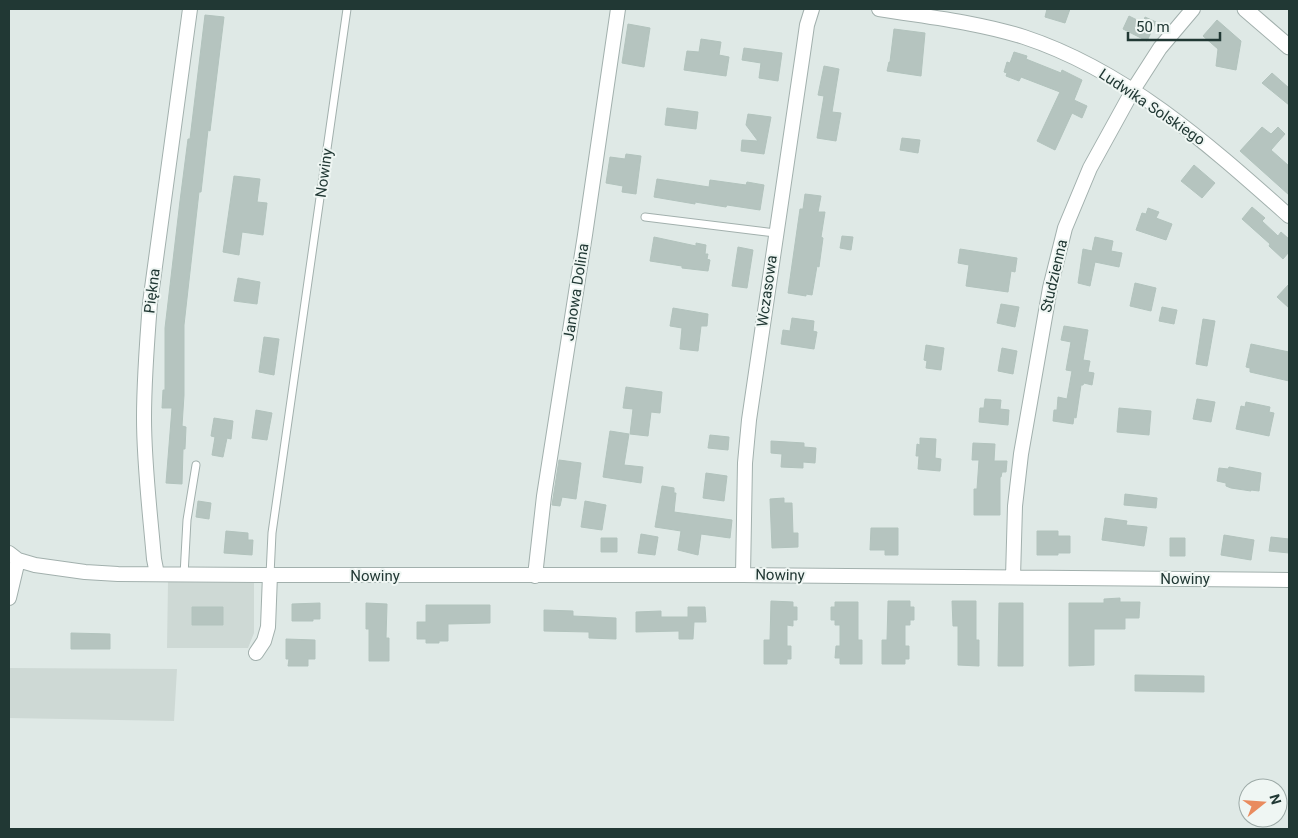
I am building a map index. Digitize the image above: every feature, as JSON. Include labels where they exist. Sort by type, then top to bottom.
[{"type":"street","name":"Piękna","points":[[157,574],[154,559],[144,400],[151,293],[190,9]]},
{"type":"street","name":"Janowa Dolina","points":[[534,576],[544,496],[582,260],[618,9]]},
{"type":"street","name":"Wczasowa","points":[[742,575],[749,420],[804,43],[812,9]]},
{"type":"street","name":"Ludwika Solskiego","points":[[879,9],[973,24],[1024,37],[1078,60],[1133,90],[1207,145],[1289,216]]},
{"type":"street","name":"Studzienna","points":[[1014,577],[1015,506],[1019,472],[1031,394],[1057,256],[1084,180],[1133,90],[1160,48],[1193,9]]},
{"type":"street","points":[[1246,9],[1289,47]]},
{"type":"street","name":"Nowiny","points":[[13,556],[35,565],[85,572],[157,574],[270,576],[742,575],[1289,580]]},
{"type":"street","points":[[9,598],[13,556]]},
{"type":"street","points":[[256,652],[264,641],[268,627],[270,576]]},
{"type":"lane","name":"Nowiny","points":[[270,576],[272,532],[347,9]]},
{"type":"lane","points":[[645,217],[776,233]]},
{"type":"lane","points":[[184,574],[187,520],[196,465]]},
{"type":"shaded area","points":[[168,582],[254,583],[254,633],[248,648],[167,648]]},
{"type":"shaded area","points":[[9,668],[177,669],[174,721],[9,718]]},
{"type":"building","points":[[1047,9],[1070,9],[1065,23],[1045,17]]},
{"type":"building","points":[[205,15],[224,17],[210,131],[208,130],[201,192],[199,192],[184,325],[182,426],[186,427],[182,484],[166,483],[172,408],[162,408],[163,390],[165,390],[165,328]]},
{"type":"building","points":[[1129,16],[1143,23],[1145,17],[1156,22],[1147,41],[1123,29]]},
{"type":"building","points":[[1217,20],[1241,41],[1236,70],[1216,66],[1218,49],[1203,36]]},
{"type":"building","points":[[628,24],[650,28],[644,67],[622,63]]},
{"type":"building","points":[[894,29],[925,33],[921,76],[887,71]]},
{"type":"building","points":[[701,39],[721,42],[719,55],[729,57],[726,76],[684,70],[687,51],[699,52]]},
{"type":"building","points":[[744,48],[782,53],[778,81],[759,78],[761,63],[742,60]]},
{"type":"building","points":[[1014,52],[1027,56],[1026,59],[1061,73],[1062,70],[1082,80],[1074,100],[1087,106],[1082,118],[1072,113],[1055,150],[1037,141],[1060,92],[1021,77],[1019,81],[1006,76],[1007,73],[1004,72],[1007,62],[1010,63]]},
{"type":"building","points":[[824,66],[839,69],[832,112],[841,113],[836,141],[817,138],[824,96],[818,95]]},
{"type":"building","points":[[1272,73],[1289,88],[1289,105],[1262,83]]},
{"type":"building","points":[[667,108],[698,112],[696,129],[665,125]]},
{"type":"building","points":[[748,114],[771,117],[764,154],[741,151],[742,140],[758,141],[746,125]]},
{"type":"building","points":[[1262,127],[1271,134],[1278,127],[1285,134],[1271,150],[1289,166],[1289,195],[1240,151]]},
{"type":"building","points":[[902,138],[920,140],[918,153],[900,150]]},
{"type":"building","points":[[626,154],[641,156],[636,194],[622,192],[623,186],[606,183],[610,157],[625,159]]},
{"type":"building","points":[[1194,165],[1215,183],[1202,198],[1181,181]]},
{"type":"building","points":[[234,176],[260,179],[257,202],[267,203],[263,235],[242,232],[239,255],[223,252]]},
{"type":"building","points":[[657,179],[709,187],[710,180],[746,185],[747,182],[764,185],[760,210],[695,202],[695,204],[654,197]]},
{"type":"building","points":[[805,194],[821,196],[818,212],[825,212],[819,267],[817,266],[812,295],[806,294],[806,296],[788,293],[800,209],[803,209]]},
{"type":"building","points":[[1252,207],[1265,218],[1262,221],[1278,236],[1281,232],[1289,239],[1289,252],[1283,259],[1269,246],[1270,244],[1242,219]]},
{"type":"building","points":[[1148,208],[1159,212],[1156,218],[1172,224],[1166,240],[1136,230],[1142,213],[1146,214]]},
{"type":"building","points":[[842,236],[853,237],[851,250],[840,248]]},
{"type":"building","points":[[654,237],[696,246],[696,243],[706,245],[705,254],[708,254],[707,259],[710,260],[708,271],[650,261]]},
{"type":"building","points":[[1095,237],[1113,241],[1111,251],[1122,253],[1119,267],[1095,262],[1090,286],[1078,283],[1083,249],[1092,251]]},
{"type":"building","points":[[738,247],[753,250],[747,288],[732,286]]},
{"type":"building","points":[[960,249],[1017,258],[1015,272],[1011,271],[1008,292],[966,286],[969,265],[958,263]]},
{"type":"building","points":[[238,278],[260,282],[257,304],[234,301]]},
{"type":"building","points":[[1135,283],[1156,288],[1151,311],[1130,306]]},
{"type":"building","points":[[1289,284],[1289,308],[1277,297]]},
{"type":"building","points":[[1001,304],[1019,307],[1015,327],[997,323]]},
{"type":"building","points":[[1162,307],[1177,310],[1174,324],[1159,321]]},
{"type":"building","points":[[673,308],[708,314],[707,326],[701,326],[698,351],[680,349],[682,328],[670,326]]},
{"type":"building","points":[[792,318],[814,321],[813,331],[817,332],[814,349],[781,344],[783,330],[790,331]]},
{"type":"building","points":[[1203,319],[1215,321],[1207,366],[1196,364]]},
{"type":"building","points":[[1064,326],[1088,330],[1083,360],[1090,361],[1088,372],[1094,373],[1092,385],[1084,383],[1081,385],[1076,418],[1074,417],[1073,424],[1053,421],[1054,410],[1057,410],[1058,397],[1067,399],[1072,371],[1066,370],[1071,342],[1061,340]]},
{"type":"building","points":[[264,337],[279,339],[274,375],[259,372]]},
{"type":"building","points":[[1251,344],[1289,352],[1289,381],[1250,372],[1250,368],[1246,367]]},
{"type":"building","points":[[926,345],[944,348],[941,370],[926,368],[927,361],[924,360]]},
{"type":"building","points":[[1002,348],[1017,351],[1013,374],[998,371]]},
{"type":"building","points":[[626,387],[662,392],[660,413],[651,412],[648,436],[630,434],[633,409],[623,408]]},
{"type":"building","points":[[985,399],[1001,400],[1000,409],[1009,410],[1008,425],[979,422],[980,408],[984,408]]},
{"type":"building","points":[[1197,399],[1215,402],[1211,422],[1193,419]]},
{"type":"building","points":[[1246,402],[1270,407],[1269,412],[1274,413],[1269,436],[1236,429],[1241,406],[1245,407]]},
{"type":"building","points":[[1119,408],[1151,411],[1149,435],[1117,432]]},
{"type":"building","points":[[256,410],[272,413],[267,440],[252,438]]},
{"type":"building","points":[[214,418],[233,421],[231,439],[227,438],[223,457],[212,455],[215,437],[211,436]]},
{"type":"building","points":[[610,431],[629,434],[624,465],[643,467],[641,483],[603,477]]},
{"type":"building","points":[[710,435],[729,437],[728,450],[708,448]]},
{"type":"building","points":[[920,438],[936,439],[935,458],[941,459],[940,471],[918,469],[919,456],[916,456],[917,444],[920,445]]},
{"type":"building","points":[[771,441],[804,443],[804,447],[816,448],[815,463],[803,462],[803,468],[781,467],[782,454],[771,453]]},
{"type":"building","points":[[973,443],[995,444],[994,461],[1007,461],[1006,472],[1002,472],[1000,477],[1000,515],[974,515],[974,489],[977,489],[979,460],[972,460]]},
{"type":"building","points":[[559,460],[581,463],[576,499],[562,497],[560,506],[552,505]]},
{"type":"building","points":[[1229,467],[1261,473],[1259,491],[1231,488],[1226,486],[1226,483],[1217,481],[1219,468],[1228,469]]},
{"type":"building","points":[[706,473],[727,476],[724,501],[703,498]]},
{"type":"building","points":[[662,486],[674,488],[674,493],[676,493],[674,512],[732,520],[730,538],[701,534],[698,555],[678,550],[681,531],[655,527]]},
{"type":"building","points":[[1125,494],[1157,498],[1156,508],[1124,505]]},
{"type":"building","points":[[784,498],[784,503],[792,503],[793,533],[798,533],[798,547],[772,548],[770,499]]},
{"type":"building","points":[[198,501],[211,503],[209,519],[196,517]]},
{"type":"building","points":[[585,501],[606,505],[602,530],[581,527]]},
{"type":"building","points":[[1105,518],[1127,521],[1126,525],[1147,527],[1144,546],[1102,540]]},
{"type":"building","points":[[871,528],[898,528],[898,555],[885,555],[885,550],[870,550]]},
{"type":"building","points":[[226,531],[248,533],[248,540],[253,540],[252,555],[224,553]]},
{"type":"building","points":[[1037,531],[1058,531],[1058,536],[1070,536],[1070,553],[1037,555]]},
{"type":"building","points":[[641,534],[658,537],[655,555],[638,553]]},
{"type":"building","points":[[1224,535],[1254,540],[1251,560],[1221,555]]},
{"type":"building","points":[[1271,537],[1289,539],[1289,553],[1269,551]]},
{"type":"building","points":[[601,538],[617,538],[617,552],[601,552]]},
{"type":"building","points":[[1170,538],[1185,538],[1185,556],[1170,556]]},
{"type":"building","points":[[1120,598],[1120,602],[1140,602],[1139,618],[1125,618],[1125,629],[1094,629],[1094,665],[1069,666],[1069,603],[1104,603],[1104,599]]},
{"type":"building","points":[[771,601],[793,602],[793,607],[797,607],[797,620],[793,620],[793,626],[787,625],[787,646],[791,646],[791,659],[787,659],[787,664],[764,664],[764,640],[770,640]]},
{"type":"building","points":[[888,601],[910,601],[910,607],[914,607],[914,620],[910,620],[910,625],[905,625],[905,646],[909,646],[909,659],[905,659],[905,664],[882,664],[882,640],[887,640]]},
{"type":"building","points":[[952,601],[976,601],[976,640],[979,640],[979,666],[958,665],[958,626],[953,626]]},
{"type":"building","points":[[835,602],[858,602],[858,640],[862,640],[862,664],[840,664],[840,658],[835,658],[836,646],[840,646],[840,625],[835,625],[835,620],[831,620],[831,607],[835,607]]},
{"type":"building","points":[[320,603],[320,619],[292,621],[292,604]]},
{"type":"building","points":[[366,603],[387,604],[386,638],[389,638],[389,661],[369,661],[369,629],[366,629]]},
{"type":"building","points":[[999,603],[1023,603],[1023,666],[998,666]]},
{"type":"building","points":[[426,605],[490,605],[490,623],[448,624],[448,641],[426,643],[426,639],[417,639],[417,622],[426,622]]},
{"type":"building","points":[[192,607],[223,607],[223,625],[192,625]]},
{"type":"building","points":[[688,607],[705,607],[706,622],[694,622],[693,639],[679,639],[679,631],[636,632],[636,612],[661,611],[661,617],[688,617]]},
{"type":"building","points":[[544,610],[573,611],[573,616],[616,618],[616,639],[589,638],[589,632],[544,631]]},
{"type":"building","points":[[71,633],[110,634],[110,649],[71,649]]},
{"type":"building","points":[[286,639],[315,640],[315,659],[308,659],[308,666],[288,666],[289,659],[286,659]]},
{"type":"building","points":[[1135,675],[1204,676],[1204,692],[1135,691]]}]
